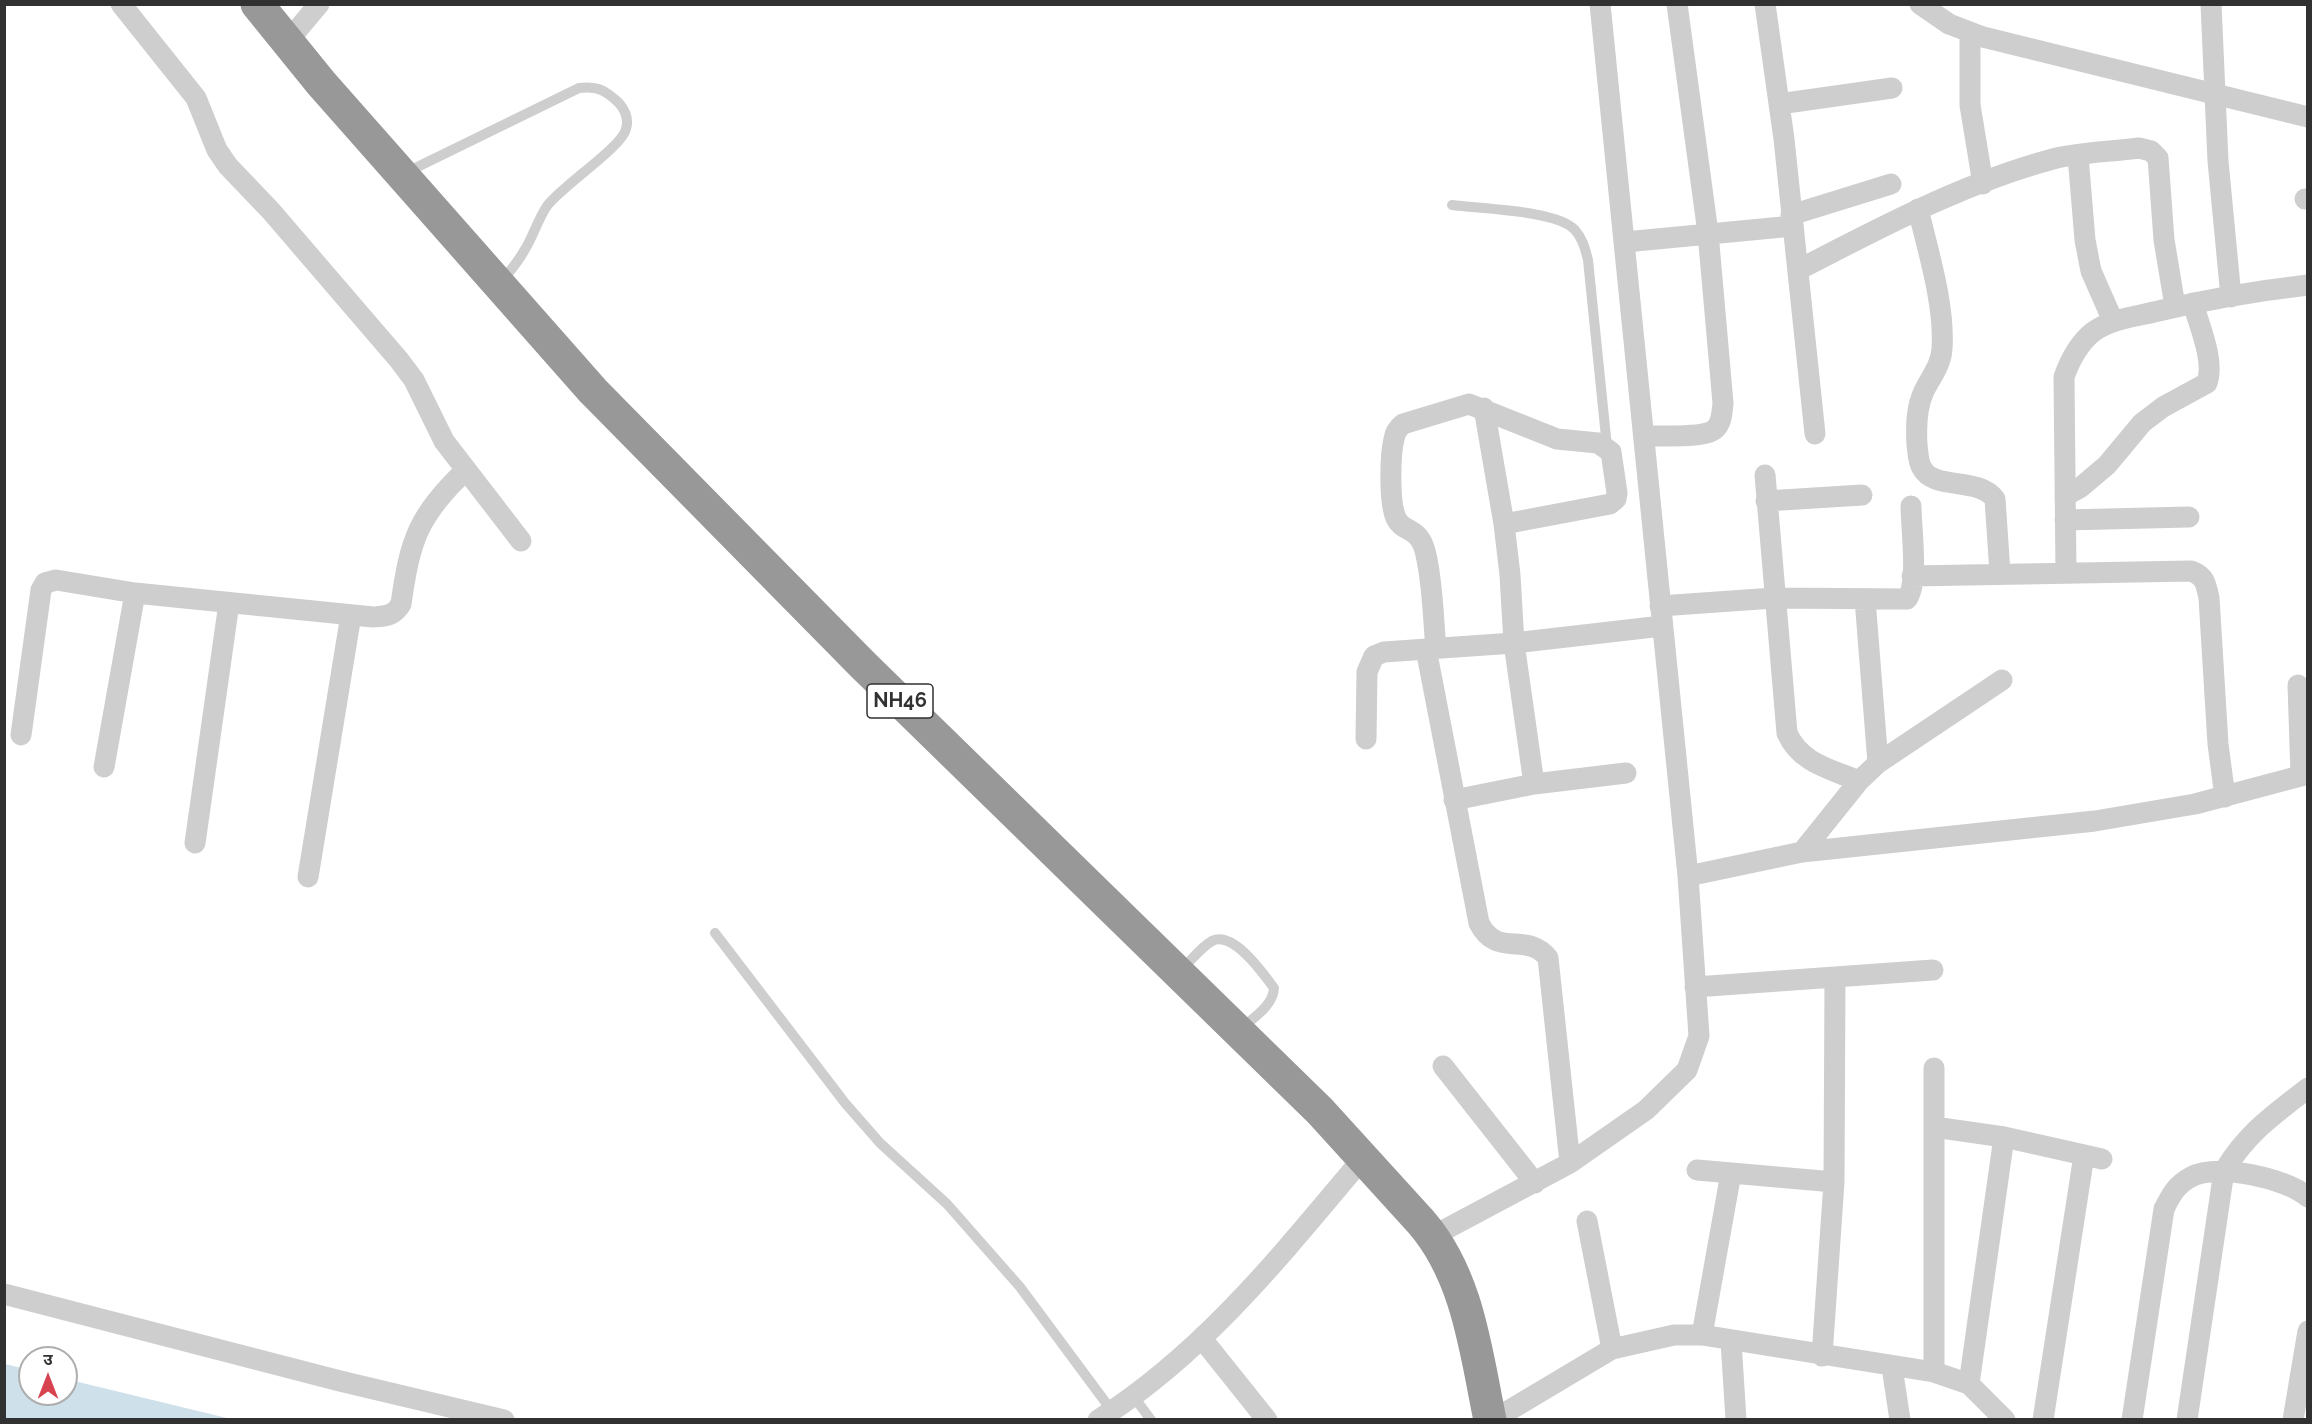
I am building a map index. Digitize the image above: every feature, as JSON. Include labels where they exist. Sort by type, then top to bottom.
[{"type":"highway","name":"NH46","points":[[256,4],[321,83],[593,391],[847,648],[1320,1111],[1433,1236],[1460,1290],[1469,1318],[1491,1419]]},
{"type":"street","points":[[121,4],[196,98],[217,150],[228,166],[359,311],[409,374],[444,441],[521,541]]},
{"type":"street","points":[[288,41],[319,4]]},
{"type":"street","points":[[1433,1236],[1570,1163],[1646,1110],[1687,1070],[1699,1036],[1688,876],[1600,4]]},
{"type":"street","points":[[1644,436],[1704,434],[1714,429],[1721,420],[1723,403],[1708,233],[1677,4]]},
{"type":"street","points":[[1765,4],[1779,104],[1815,434]]},
{"type":"street","points":[[1920,4],[1929,12],[1970,32],[2307,117]]},
{"type":"street","points":[[2211,4],[2225,246],[2231,297]]},
{"type":"street","points":[[1970,32],[1970,105],[1983,184]]},
{"type":"street","points":[[1779,104],[1892,88]]},
{"type":"street","points":[[1798,270],[1918,209],[2054,159],[2139,148],[2151,151],[2158,158],[2164,240],[2184,305],[2209,362],[2210,375],[2206,383],[2163,406],[2142,423],[2107,465],[2081,487],[2065,496]]},
{"type":"street","points":[[2078,156],[2085,240],[2091,271],[2113,321]]},
{"type":"street","points":[[1625,242],[1708,233],[1792,220],[1891,184]]},
{"type":"street","points":[[1918,209],[1933,272],[1942,331],[1938,366],[1918,408],[1916,427],[1918,455],[1922,469],[1929,475],[1953,483],[1980,486],[1989,491],[1995,499],[2000,573]]},
{"type":"street","points":[[2066,573],[2064,377],[2071,358],[2083,342],[2095,331],[2113,321],[2184,305],[2307,285]]},
{"type":"street","points":[[1570,1163],[1548,958],[1532,945],[1498,943],[1483,933],[1479,924],[1454,800],[1431,648],[1426,555],[1418,534],[1400,524],[1395,516],[1392,484],[1394,439],[1397,430],[1403,424],[1459,405],[1469,404],[1484,408],[1557,439],[1599,443],[1610,453],[1646,457]]},
{"type":"street","points":[[1484,408],[1504,524],[1514,643],[1534,784]]},
{"type":"street","points":[[1504,524],[1610,504],[1616,499],[1617,493],[1610,453]]},
{"type":"street","points":[[21,735],[41,590],[45,583],[56,580],[135,593],[373,617],[396,612],[401,604],[407,561],[418,529],[442,493],[466,470]]},
{"type":"street","points":[[1765,476],[1787,733],[1793,746],[1808,759],[1859,781]]},
{"type":"street","points":[[1766,501],[1862,495]]},
{"type":"street","points":[[1366,739],[1370,662],[1374,656],[1384,652],[1514,643],[1774,598],[1907,599],[1911,594],[1912,576],[1911,506]]},
{"type":"street","points":[[2065,520],[2189,517]]},
{"type":"street","points":[[1912,576],[2191,571],[2201,575],[2206,583],[2209,598],[2218,744],[2225,797]]},
{"type":"street","points":[[104,767],[135,593]]},
{"type":"street","points":[[1865,599],[1878,763]]},
{"type":"street","points":[[195,843],[229,603]]},
{"type":"street","points":[[308,877],[351,615]]},
{"type":"street","points":[[1802,852],[1859,781],[1878,763],[2002,680]]},
{"type":"street","points":[[1688,876],[1802,852],[2095,821],[2225,797],[2304,775],[2298,685]]},
{"type":"street","points":[[1454,800],[1534,784],[1626,774]]},
{"type":"street","points":[[1695,987],[1933,970]]},
{"type":"street","points":[[1822,1356],[1834,1182],[1835,977]]},
{"type":"street","points":[[1443,1066],[1535,1183]]},
{"type":"street","points":[[1934,1068],[1934,1372]]},
{"type":"street","points":[[2187,1419],[2224,1172],[2240,1145],[2256,1128],[2307,1088]]},
{"type":"street","points":[[1934,1127],[2004,1137],[2093,1157],[2043,1419]]},
{"type":"street","points":[[1969,1384],[2004,1137]]},
{"type":"street","points":[[1105,1415],[1134,1397],[1203,1340],[1293,1241],[1363,1158]]},
{"type":"street","points":[[1697,1170],[1834,1182]]},
{"type":"street","points":[[2132,1419],[2164,1209],[2173,1190],[2193,1176],[2224,1172],[2282,1181],[2307,1197]]},
{"type":"street","points":[[1702,1335],[1731,1173]]},
{"type":"street","points":[[1587,1221],[1612,1349]]},
{"type":"street","points":[[4,1294],[340,1381],[504,1419]]},
{"type":"street","points":[[2293,1419],[2307,1331]]},
{"type":"street","points":[[1491,1419],[1612,1349],[1674,1335],[1702,1335],[1822,1356],[1934,1372],[1969,1384],[2005,1419]]},
{"type":"street","points":[[1203,1340],[1267,1419]]},
{"type":"street","points":[[1731,1341],[1736,1419]]},
{"type":"street","points":[[1892,1367],[1900,1419]]},
{"type":"lane","points":[[402,175],[579,88],[595,86],[606,90],[623,108],[627,117],[626,129],[621,139],[546,207],[524,253],[499,285]]},
{"type":"lane","points":[[1452,206],[1547,217],[1574,228],[1583,241],[1588,260],[1610,453]]},
{"type":"lane","points":[[715,933],[845,1103],[880,1143],[947,1204],[1020,1287],[1105,1415]]},
{"type":"lane","points":[[1179,973],[1211,942],[1220,939],[1233,943],[1274,988],[1274,998],[1239,1031]]},
{"type":"lane","points":[[1134,1397],[1151,1419]]},
{"type":"water","points":[[5,1364],[18,1367],[18,1406],[78,1406],[78,1382],[231,1419],[5,1419]]}]
